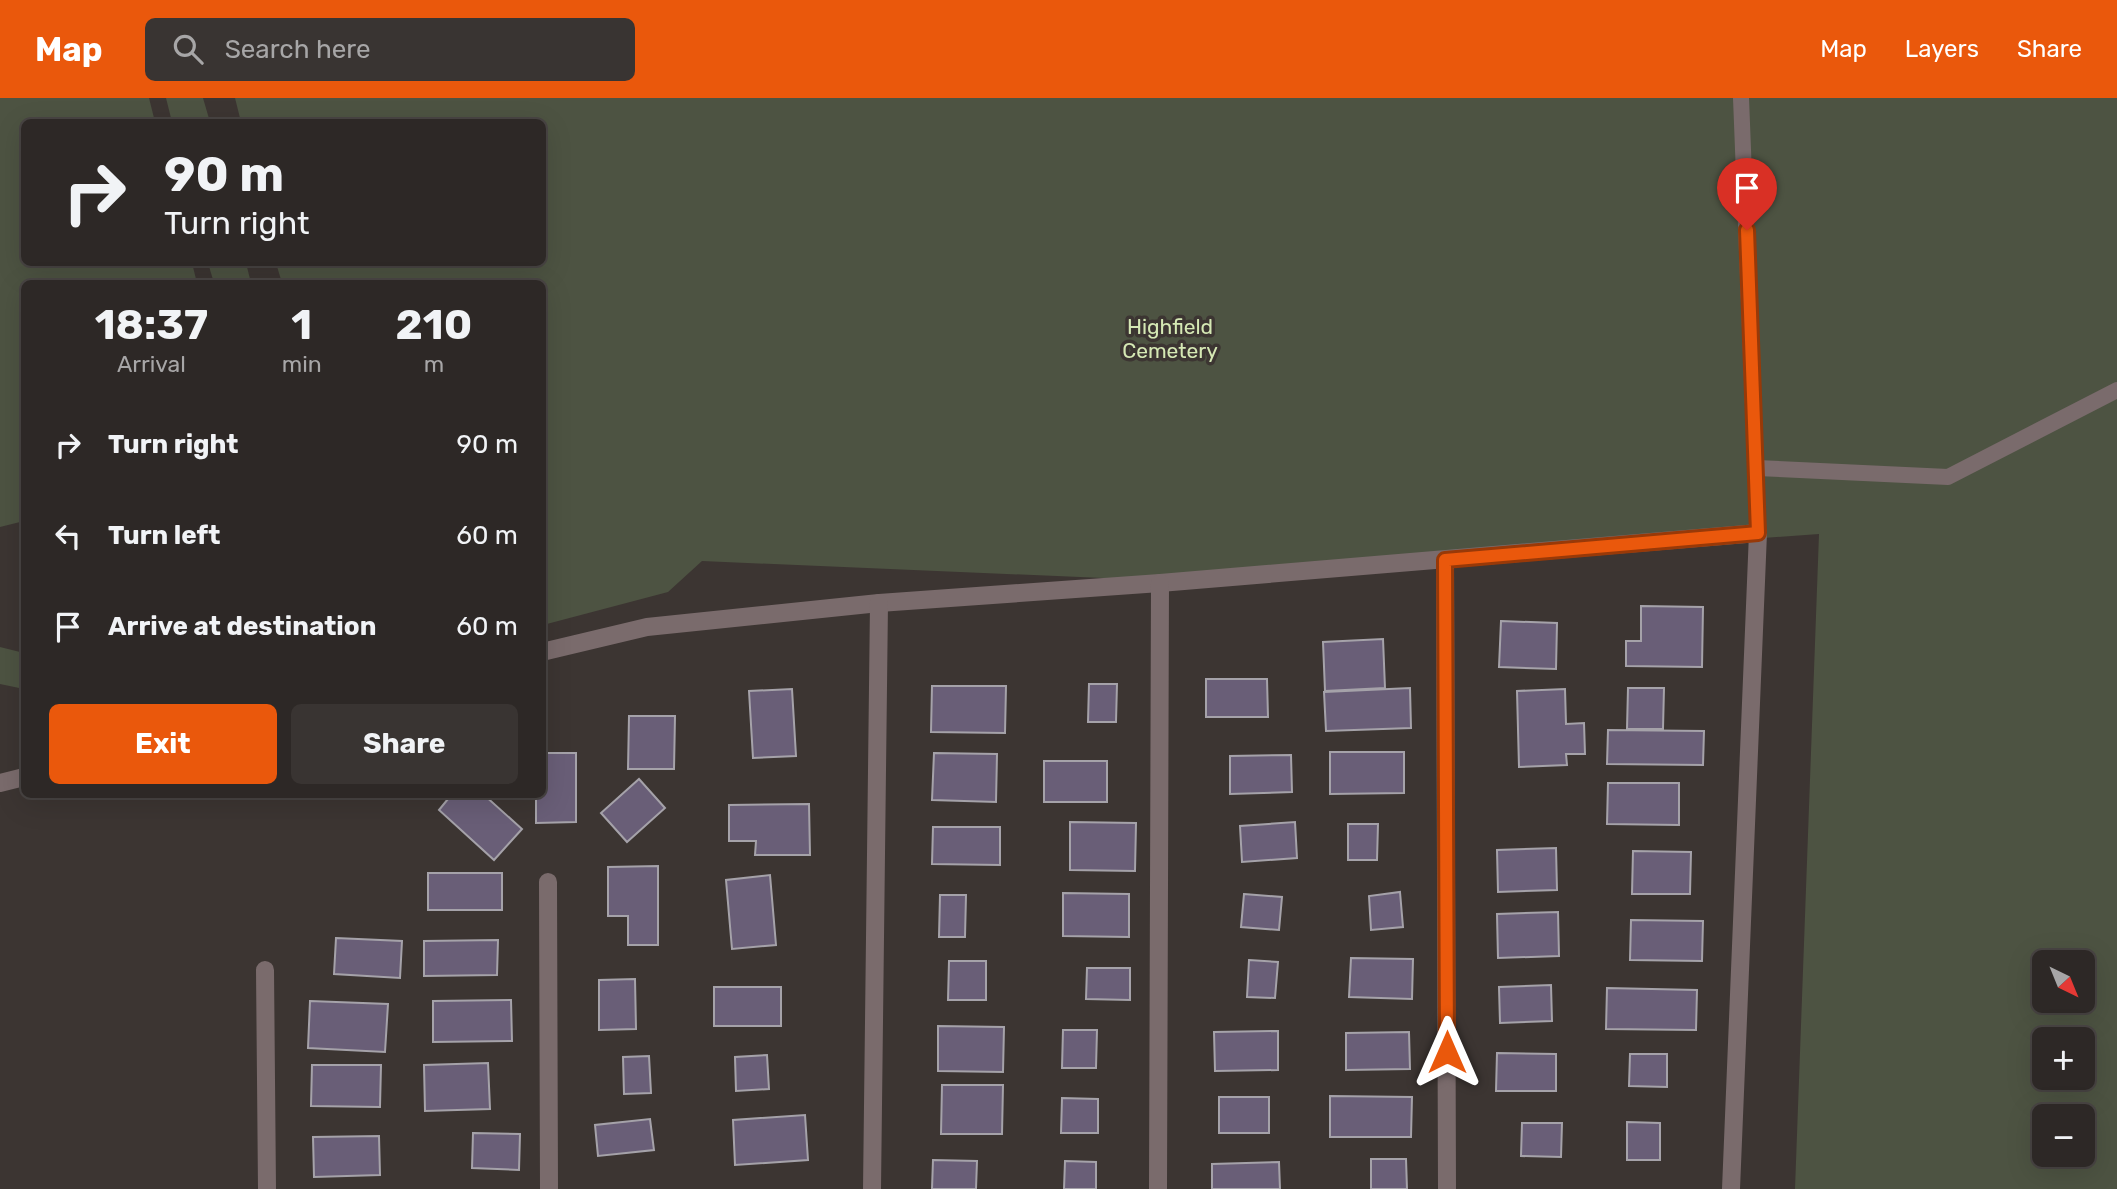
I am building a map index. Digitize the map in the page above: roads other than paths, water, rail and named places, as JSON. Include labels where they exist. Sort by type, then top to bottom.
[{"type":"street","points":[[546,651],[647,627],[879,603],[1160,583],[1758,533],[1731,1189]]},
{"type":"street","points":[[1445,560],[1447,1189]]},
{"type":"street","points":[[1158,1189],[1160,583]]},
{"type":"street","points":[[872,1189],[879,603]]},
{"type":"street","points":[[0,783],[21,778]]},
{"type":"street","points":[[548,883],[549,1189]]},
{"type":"street","points":[[265,970],[267,1189]]},
{"type":"lane","points":[[1741,98],[1758,533]]},
{"type":"lane","points":[[1757,468],[1948,477],[2117,390]]},
{"type":"park label","name":"Highfield Cemetery","points":[[1170,339]]}]
